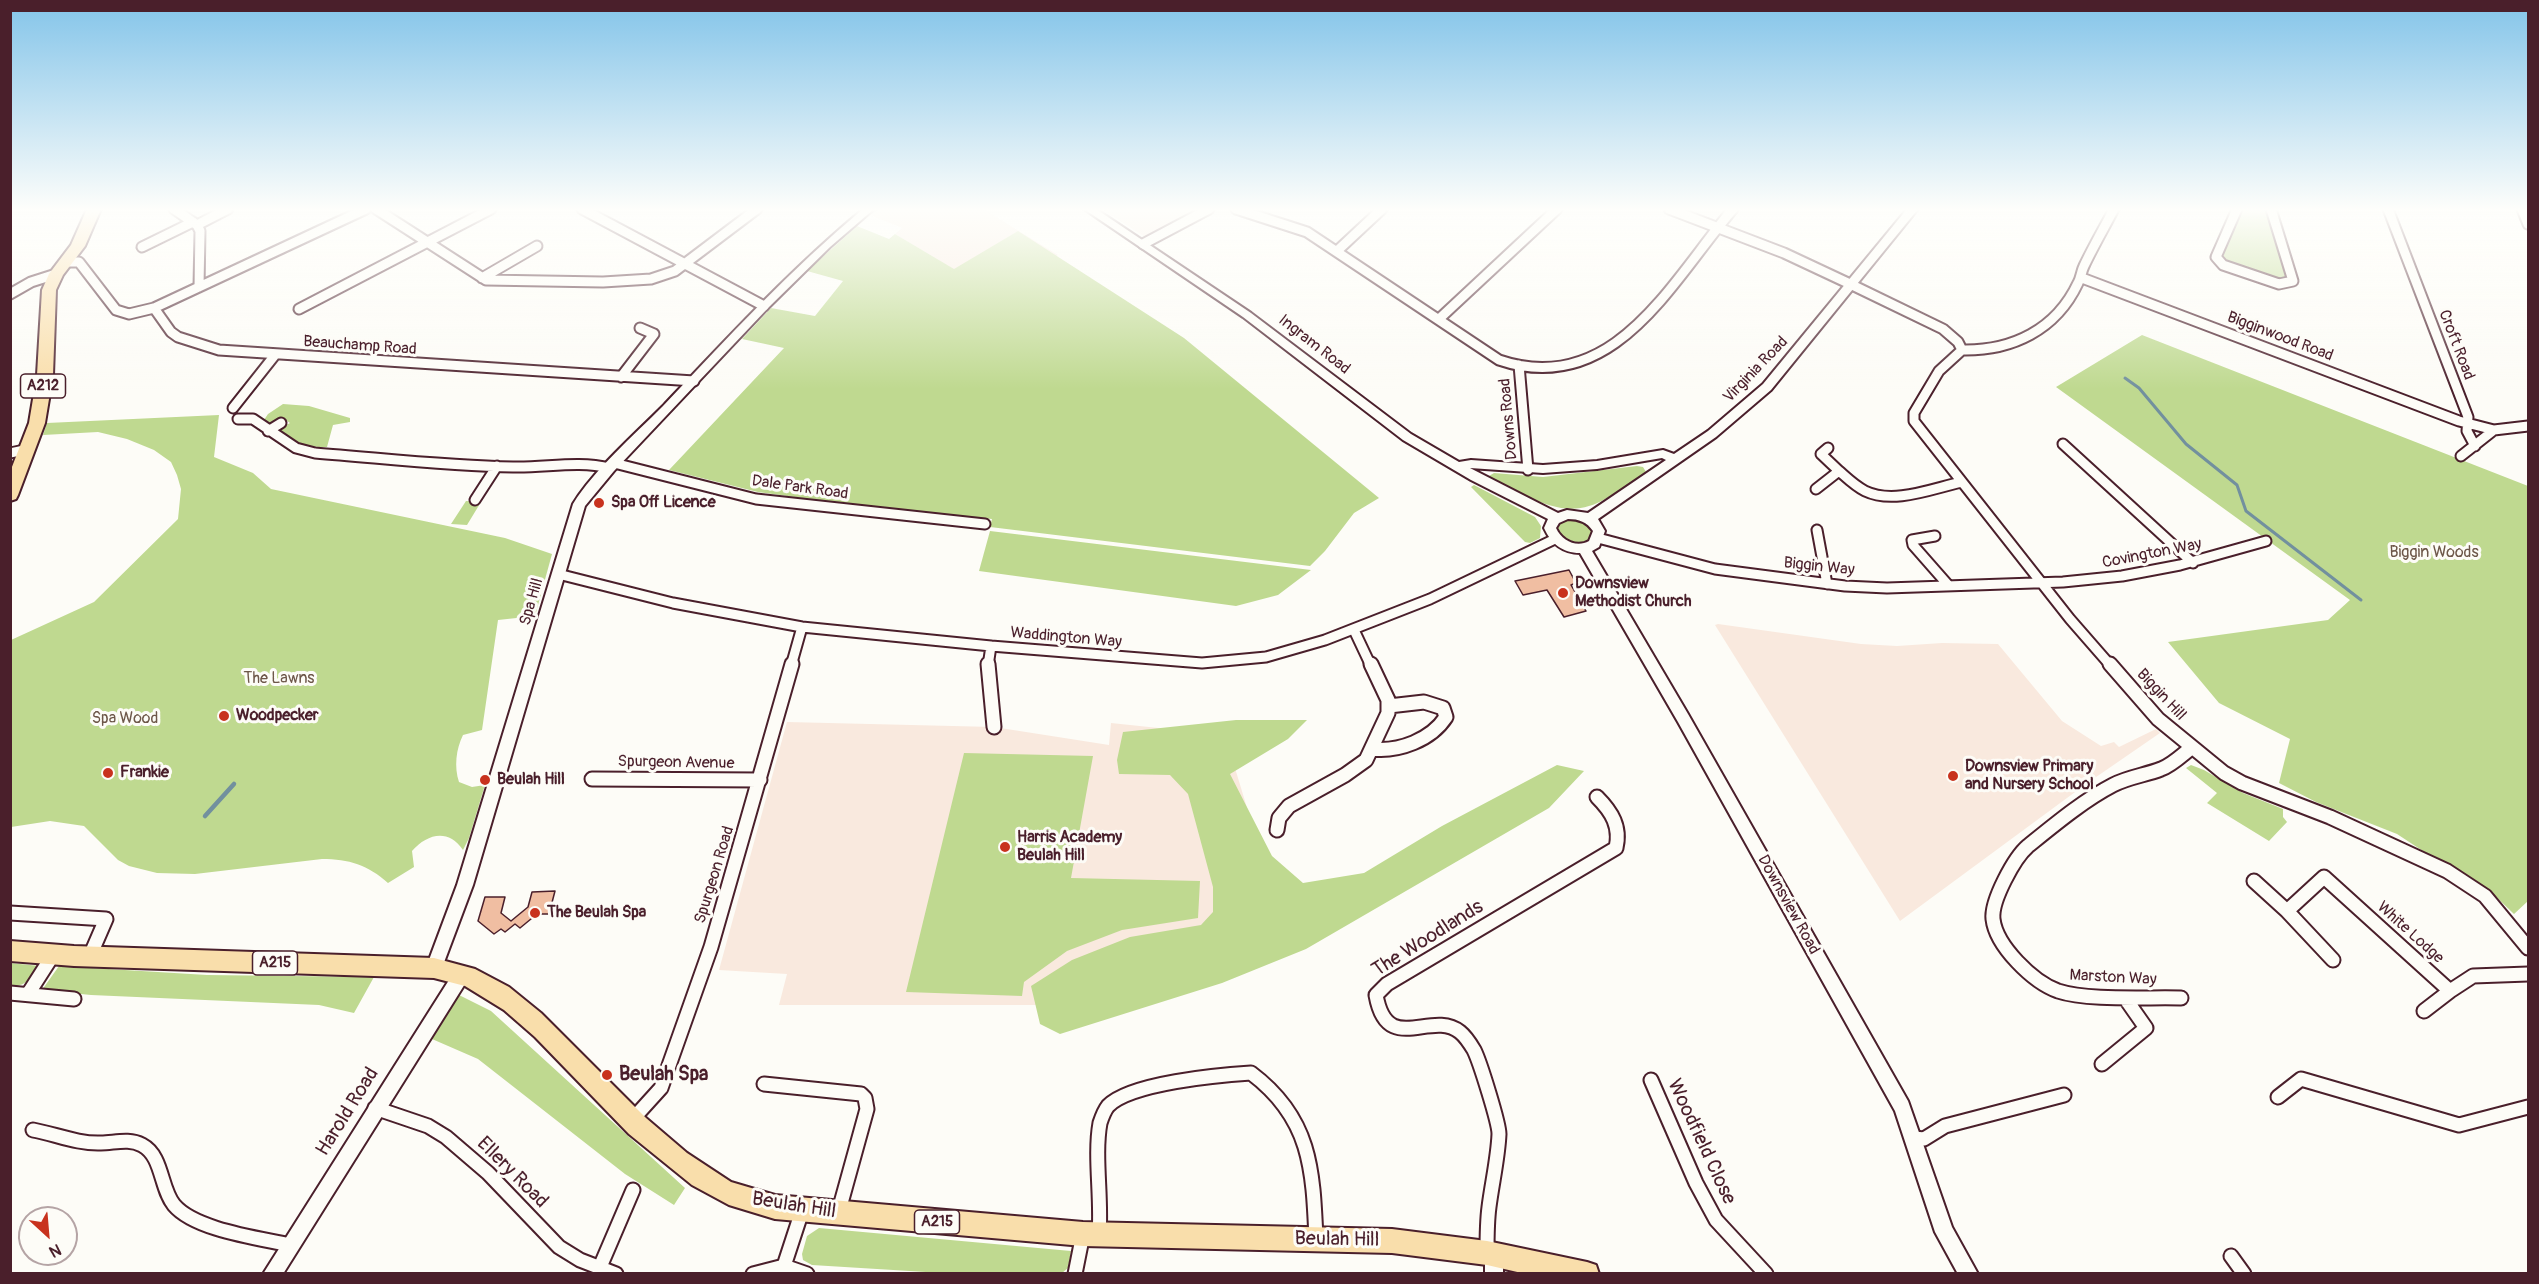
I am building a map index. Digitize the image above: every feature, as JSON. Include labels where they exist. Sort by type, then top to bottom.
[{"type":"main road","name":"A212","points":[[10,495],[37,423],[45,375],[47,302],[56,274],[61,269]]},
{"type":"main road","name":"Beulah Hill","points":[[10,951],[53,955],[434,968],[462,974],[498,993],[536,1023],[632,1120],[677,1158],[722,1189],[774,1207],[1091,1234],[1392,1241],[1492,1260],[1587,1274]]},
{"type":"street","points":[[84,269],[116,310],[121,313],[138,313],[154,308],[238,269]]},
{"type":"street","points":[[199,287],[200,269]]},
{"type":"street","points":[[298,309],[376,269]]},
{"type":"street","points":[[468,269],[482,278],[494,280],[632,281],[661,277],[678,269]]},
{"type":"street","points":[[482,278],[498,269]]},
{"type":"street","points":[[693,269],[764,306]]},
{"type":"street","name":"Spa Hill","points":[[434,968],[465,885],[579,504],[612,466],[801,269]]},
{"type":"street","name":"Ingram Road","points":[[1179,269],[1279,338],[1407,437],[1457,467],[1557,518]]},
{"type":"street","points":[[1364,269],[1496,358],[1519,365],[1542,367],[1567,365],[1591,359],[1609,350],[1658,306],[1686,269]]},
{"type":"street","points":[[1439,319],[1493,269]]},
{"type":"street","points":[[1818,269],[1943,329],[1958,342],[1962,350],[1991,351],[2034,334],[2059,315],[2082,278],[2082,269]]},
{"type":"street","name":"Virginia Road","points":[[1589,519],[1729,422],[1767,387],[1865,269]]},
{"type":"street","points":[[2232,269],[2288,284],[2293,281],[2289,269]]},
{"type":"street","name":"Croft Road","points":[[2411,269],[2468,417],[2467,431],[2475,446]]},
{"type":"street","points":[[10,294],[38,279],[56,274]]},
{"type":"street","name":"Bigginwood Road","points":[[2082,278],[2468,424],[2494,430]]},
{"type":"street","name":"Beauchamp Road","points":[[154,308],[171,332],[187,341],[219,350],[694,381]]},
{"type":"street","points":[[621,377],[641,354],[646,342],[654,334],[640,328]]},
{"type":"street","name":"Biggin Hill","points":[[1962,350],[1939,370],[1913,418],[2041,582],[2158,720],[2216,768],[2242,783],[2330,817],[2447,870],[2485,896],[2529,948]]},
{"type":"street","points":[[233,408],[275,355]]},
{"type":"street","name":"Downs Road","points":[[1519,365],[1528,470]]},
{"type":"street","points":[[238,419],[253,419],[296,448],[315,453],[497,466],[578,463],[612,466]]},
{"type":"street","points":[[268,431],[281,423]]},
{"type":"street","points":[[2461,456],[2494,430],[2529,426]]},
{"type":"street","points":[[2063,444],[2193,563]]},
{"type":"street","points":[[1828,448],[1821,454],[1839,471],[1864,490],[1881,495],[1903,494],[1962,482]]},
{"type":"street","points":[[10,453],[29,449]]},
{"type":"street","points":[[1457,467],[1471,464],[1528,470],[1597,465],[1663,454],[1675,459]]},
{"type":"street","points":[[475,500],[497,466]]},
{"type":"street","name":"Dale Park Road","points":[[612,466],[696,482],[756,499],[985,524]]},
{"type":"street","points":[[1816,489],[1839,471]]},
{"type":"street","points":[[1574,514],[1589,519],[1597,526],[1598,538],[1593,544],[1583,548],[1567,547],[1555,539],[1550,529],[1557,518],[1574,514]]},
{"type":"street","points":[[1817,530],[1827,584]]},
{"type":"street","points":[[1935,536],[1912,540],[1913,545],[1949,586]]},
{"type":"street","name":"Biggin Way","points":[[1598,538],[1715,569],[1827,584],[1887,588],[2041,582]]},
{"type":"street","name":"Waddington Way","points":[[558,574],[673,603],[802,627],[1172,662],[1222,662],[1285,652],[1354,630],[1430,599],[1555,539]]},
{"type":"street","name":"Covington Way","points":[[2041,582],[2049,584],[2111,578],[2193,563],[2266,541]]},
{"type":"street","name":"Downsview Road","points":[[1583,548],[1683,718],[1902,1107],[1944,1232],[1969,1274]]},
{"type":"street","name":"Spurgeon Road","points":[[632,1120],[657,1095],[670,1065],[711,947],[802,627]]},
{"type":"street","points":[[1276,831],[1279,818],[1289,806],[1366,760],[1389,706],[1375,671],[1354,630]]},
{"type":"street","points":[[991,646],[988,666],[994,727]]},
{"type":"street","points":[[1372,749],[1386,750],[1410,743],[1441,726],[1446,717],[1443,708],[1436,703],[1389,706]]},
{"type":"street","name":"Marston Way","points":[[2181,998],[2073,995],[2055,990],[2015,962],[2004,944],[1994,919],[1994,907],[2012,867],[2026,848],[2102,791],[2164,768],[2191,748]]},
{"type":"street","name":"Spurgeon Avenue","points":[[592,778],[760,780]]},
{"type":"street","name":"The Woodlands","points":[[1492,1260],[1488,1212],[1499,1131],[1474,1050],[1459,1031],[1440,1027],[1399,1029],[1385,1021],[1377,1011],[1376,995],[1387,984],[1616,848],[1619,838],[1616,822],[1607,806],[1597,797]]},
{"type":"street","name":"White Lodge","points":[[2287,911],[2324,877],[2450,991]]},
{"type":"street","points":[[2254,881],[2287,911],[2333,960]]},
{"type":"street","points":[[10,912],[106,919],[90,956]]},
{"type":"street","points":[[28,994],[53,955]]},
{"type":"street","name":"Harold Road","points":[[272,1274],[375,1108],[462,974]]},
{"type":"street","points":[[2424,1011],[2473,976],[2529,974]]},
{"type":"street","points":[[10,993],[74,999]]},
{"type":"street","points":[[2102,1064],[2146,1028],[2125,998]]},
{"type":"street","points":[[1075,1274],[1101,1213],[1099,1129],[1106,1107],[1120,1096],[1138,1090],[1251,1073],[1264,1082],[1289,1108],[1303,1136],[1313,1177],[1316,1241]]},
{"type":"street","points":[[2278,1097],[2301,1079],[2459,1125],[2529,1107]]},
{"type":"street","name":"Woodfield Close","points":[[1651,1080],[1696,1183],[1716,1220],[1766,1274]]},
{"type":"street","points":[[764,1083],[861,1094],[865,1098],[867,1109],[838,1214]]},
{"type":"street","points":[[1914,1138],[1924,1139],[1945,1126],[2064,1095]]},
{"type":"street","name":"Ellery Road","points":[[375,1108],[428,1126],[446,1137],[488,1173],[559,1247],[580,1260],[616,1274]]},
{"type":"street","points":[[33,1130],[92,1143],[128,1141],[144,1145],[156,1161],[163,1186],[175,1206],[192,1219],[290,1245]]},
{"type":"street","points":[[600,1268],[633,1190]]},
{"type":"street","points":[[784,1266],[802,1211]]},
{"type":"street","points":[[2231,1256],[2244,1274]]},
{"type":"street","points":[[753,1274],[784,1266],[807,1274]]},
{"type":"shaded area","points":[[953,269],[1038,269],[998,296]]},
{"type":"shaded area","name":"Downsview Primary and Nursery School","points":[[1715,625],[1861,644],[1897,646],[1942,643],[1998,644],[2062,721],[2101,746],[2114,742],[2119,747],[2156,729],[2160,733],[2086,784],[1900,921]]},
{"type":"shaded area","name":"Harris Academy Beulah Hill","points":[[787,722],[994,727],[1109,745],[1111,723],[1225,735],[1290,950],[1090,1005],[779,1005],[787,974],[719,970]]},
{"type":"green space","points":[[809,269],[1077,269],[1184,338],[1379,498],[1354,513],[1325,551],[1310,566],[990,527],[992,519],[883,509],[758,492],[669,470],[784,348],[742,339],[771,308],[815,316],[843,281],[807,271]]},
{"type":"green space","points":[[2242,269],[2286,269],[2288,277],[2273,277]]},
{"type":"green space","name":"Biggin Woods","points":[[2142,335],[2528,486],[2528,901],[2514,914],[2490,891],[2458,874],[2397,834],[2316,802],[2279,783],[2290,739],[2219,703],[2168,642],[2328,620],[2350,600],[2056,387]]},
{"type":"green space","points":[[283,404],[309,406],[350,418],[350,422],[333,425],[327,447],[301,444],[289,439],[279,429],[290,423],[283,418],[271,425],[264,420],[268,414]]},
{"type":"green space","name":"Spa Wood","points":[[219,415],[214,457],[253,473],[271,489],[505,538],[552,554],[535,616],[498,620],[482,730],[463,735],[459,746],[456,764],[459,782],[472,787],[485,785],[469,838],[463,850],[451,838],[431,837],[412,851],[414,867],[388,883],[358,864],[332,859],[195,874],[157,873],[129,866],[118,860],[84,826],[50,821],[11,827],[11,640],[94,602],[178,519],[181,489],[171,462],[154,450],[127,439],[98,432],[43,435],[47,423]]},
{"type":"green space","points":[[1643,467],[1646,472],[1600,502],[1574,509],[1542,503],[1500,484],[1489,476],[1494,473],[1543,477]]},
{"type":"green space","points":[[1474,485],[1535,517],[1541,526],[1540,538],[1530,543],[1525,542],[1471,487]]},
{"type":"green space","points":[[466,501],[481,502],[467,525],[451,524]]},
{"type":"green space","points":[[1571,518],[1584,522],[1590,527],[1592,534],[1590,539],[1578,544],[1563,541],[1555,530],[1556,525]]},
{"type":"green space","points":[[990,531],[1311,570],[1278,595],[1236,606],[979,571]]},
{"type":"green space","points":[[1236,720],[1307,720],[1288,739],[1230,774],[1272,856],[1303,883],[1364,873],[1442,826],[1557,765],[1584,771],[1549,808],[1306,949],[1222,983],[1060,1034],[1040,1024],[1031,986],[1072,960],[1130,937],[1201,925],[1213,912],[1213,887],[1188,794],[1170,775],[1119,774],[1117,760],[1123,732]]},
{"type":"green space","points":[[964,753],[1093,756],[1071,878],[1200,881],[1198,918],[1122,930],[1067,951],[1024,982],[1022,996],[906,992]]},
{"type":"green space","points":[[2191,765],[2243,793],[2283,809],[2283,817],[2287,822],[2269,841],[2207,803],[2217,793],[2186,768]]},
{"type":"green space","points":[[10,963],[40,966],[25,983],[11,986]]},
{"type":"green space","points":[[59,966],[207,975],[374,977],[354,1013],[319,1005],[91,995],[42,990]]},
{"type":"green space","points":[[459,995],[491,1011],[685,1188],[674,1205],[625,1174],[478,1059],[432,1039]]},
{"type":"green space","points":[[819,1228],[1071,1251],[1068,1268],[1062,1273],[942,1273],[812,1265],[803,1260],[802,1254],[807,1236]]},
{"type":"building","name":"Downsview Methodist Church","points":[[1569,570],[1576,583],[1571,585],[1586,611],[1564,617],[1547,590],[1523,595],[1515,581]]},
{"type":"building","name":"The Beulah Spa","points":[[555,891],[549,914],[537,914],[520,928],[515,924],[505,932],[501,929],[494,934],[478,921],[485,897],[505,897],[501,913],[511,921],[528,907],[532,892]]},
{"type":"waterway","points":[[2125,378],[2139,388],[2186,444],[2237,485],[2246,511],[2361,600]]},
{"type":"waterway","points":[[205,816],[234,784]]},
{"type":"place","name":"Spa Off Licence","points":[[599,503]]},
{"type":"place","name":"Downsview Methodist Church","points":[[1563,593]]},
{"type":"place","name":"Woodpecker","points":[[224,716]]},
{"type":"place","name":"Frankie","points":[[108,773]]},
{"type":"place","name":"Downsview Primary and Nursery School","points":[[1953,776]]},
{"type":"place","name":"Beulah Hill","points":[[485,780]]},
{"type":"place","name":"Harris Academy Beulah Hill","points":[[1005,847]]},
{"type":"place","name":"The Beulah Spa","points":[[535,913]]},
{"type":"place","name":"Beulah Spa","points":[[607,1075]]},
{"type":"park label","name":"The Lawns","points":[[279,679]]}]
